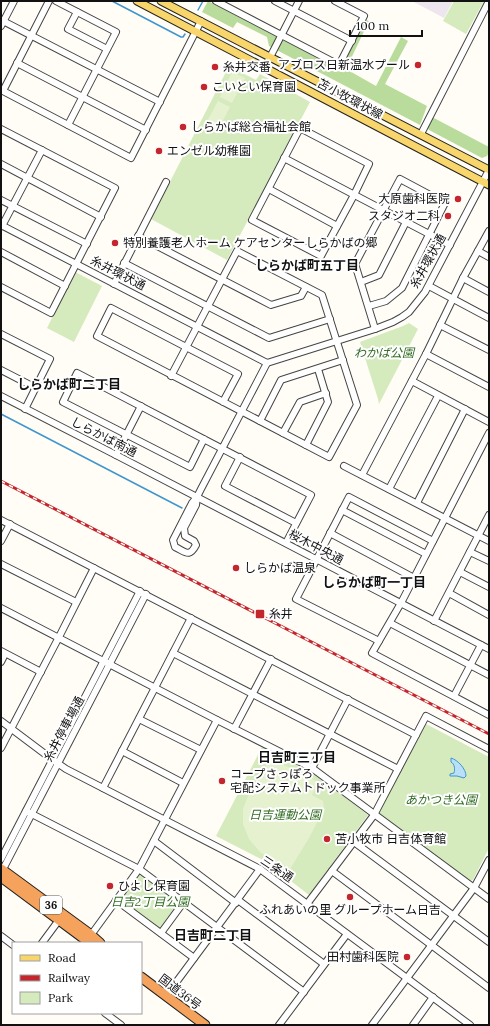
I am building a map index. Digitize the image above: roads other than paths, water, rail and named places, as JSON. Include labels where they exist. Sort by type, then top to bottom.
[{"type":"highway","name":"36","points":[[1,872],[59,920],[90,939]]},
{"type":"highway","name":"36","points":[[1,872],[90,939]]},
{"type":"highway","name":"国道36号","points":[[142,978],[205,1025]]},
{"type":"main road","name":"苫小牧環状線","points":[[137,1],[486,183]]},
{"type":"main road","name":"苫小牧環状線","points":[[161,1],[489,170]]},
{"type":"street","points":[[14,1],[2,22],[32,35],[160,102]]},
{"type":"street","points":[[49,1],[3,91],[131,158],[201,21]]},
{"type":"street","points":[[56,1],[116,32],[68,125]]},
{"type":"street","points":[[216,1],[339,65],[364,16],[335,1]]},
{"type":"street","points":[[275,1],[352,41]]},
{"type":"street","points":[[265,67],[300,1]]},
{"type":"street","points":[[421,134],[489,1]]},
{"type":"street","points":[[77,12],[68,29],[107,49]]},
{"type":"street","points":[[17,63],[146,130]]},
{"type":"street","points":[[300,128],[369,164],[321,256],[252,220],[268,189],[300,128]]},
{"type":"street","points":[[1,129],[115,188],[51,313],[1,287]]},
{"type":"street","points":[[2,225],[42,150]]},
{"type":"street","points":[[284,158],[450,245]]},
{"type":"street","points":[[1,164],[101,217]]},
{"type":"street","name":"糸井環状通","points":[[2,225],[267,363],[376,329],[393,322],[409,312],[429,286],[450,245],[486,183],[489,170]]},
{"type":"street","points":[[369,306],[386,301],[402,288],[445,203],[400,179],[355,264],[376,329]]},
{"type":"street","points":[[114,284],[166,182]]},
{"type":"street","points":[[268,189],[338,226]]},
{"type":"street","points":[[1,200],[87,244]]},
{"type":"street","points":[[361,282],[379,275],[406,222]]},
{"type":"street","points":[[362,475],[426,354],[463,278],[489,231]]},
{"type":"street","points":[[138,236],[271,305],[301,296],[306,287]]},
{"type":"street","points":[[172,376],[186,347],[237,251],[322,295],[357,405],[329,457],[172,376],[97,336],[111,308],[186,347],[238,374],[223,402]]},
{"type":"street","points":[[478,251],[489,257]]},
{"type":"street","points":[[1,252],[65,286]]},
{"type":"street","points":[[124,264],[269,338],[330,319]]},
{"type":"street","points":[[463,278],[489,292]]},
{"type":"street","points":[[429,286],[489,318]]},
{"type":"street","points":[[440,324],[489,350]]},
{"type":"street","points":[[1,334],[50,359],[25,409]]},
{"type":"street","points":[[426,354],[489,387]]},
{"type":"street","points":[[260,421],[281,380],[343,360]]},
{"type":"street","points":[[197,497],[196,505],[184,528],[185,536],[194,541],[196,545],[191,553],[188,553],[175,547],[173,540],[267,363]]},
{"type":"street","points":[[306,445],[328,402],[318,369]]},
{"type":"street","points":[[1,370],[36,388]]},
{"type":"street","points":[[204,439],[190,467],[63,402],[78,374],[223,448],[311,495],[286,543]]},
{"type":"street","points":[[412,381],[489,422]]},
{"type":"street","points":[[283,433],[300,402],[326,393]]},
{"type":"street","name":"しらかば南通","points":[[1,396],[197,497]]},
{"type":"street","points":[[389,489],[438,396]]},
{"type":"street","points":[[116,455],[141,406]]},
{"type":"street","points":[[417,503],[465,409]]},
{"type":"street","points":[[489,433],[401,603],[372,653],[489,714]]},
{"type":"street","points":[[240,458],[225,486],[296,523]]},
{"type":"street","points":[[344,466],[489,541]]},
{"type":"street","name":"桜木中央通","points":[[197,497],[489,649]]},
{"type":"street","points":[[379,641],[296,599],[349,497],[433,541]]},
{"type":"street","points":[[342,510],[426,554]]},
{"type":"street","points":[[434,621],[489,515]]},
{"type":"street","points":[[1,520],[416,735]]},
{"type":"street","points":[[1,541],[10,524]]},
{"type":"street","points":[[330,533],[414,578]]},
{"type":"street","points":[[470,552],[489,561]]},
{"type":"street","points":[[1,564],[76,602]]},
{"type":"street","points":[[1,748],[94,568]]},
{"type":"street","points":[[460,572],[489,587]]},
{"type":"street","name":"糸井停車場通","points":[[56,762],[104,661],[143,593]]},
{"type":"street","name":"糸井停車場通","points":[[1,859],[29,812],[110,664],[143,593]]},
{"type":"street","points":[[448,593],[489,615]]},
{"type":"street","points":[[1,608],[216,720],[312,768],[489,899]]},
{"type":"street","points":[[103,788],[191,618]]},
{"type":"street","points":[[390,623],[489,675]]},
{"type":"street","points":[[454,696],[481,645]]},
{"type":"street","points":[[1,662],[3,653],[41,672]]},
{"type":"street","points":[[173,653],[398,769]]},
{"type":"street","points":[[234,729],[271,659]]},
{"type":"street","points":[[312,768],[348,699]]},
{"type":"street","points":[[307,904],[374,815],[426,716],[489,749]]},
{"type":"street","points":[[139,719],[201,750]]},
{"type":"street","points":[[90,939],[116,900],[139,870],[216,720]]},
{"type":"street","name":"三条通","points":[[1,721],[56,762],[260,870],[468,1024]]},
{"type":"street","points":[[122,751],[183,783]]},
{"type":"street","points":[[29,812],[139,870],[304,992]]},
{"type":"street","name":"糸井停車場通","points":[[1,872],[29,812]]},
{"type":"street","points":[[154,841],[324,964]]},
{"type":"street","points":[[354,842],[489,942]]},
{"type":"street","points":[[372,1025],[474,888],[489,860]]},
{"type":"street","points":[[166,996],[260,870]]},
{"type":"street","points":[[332,871],[489,988]]},
{"type":"street","points":[[116,900],[194,958]]},
{"type":"street","points":[[161,933],[183,903]]},
{"type":"street","points":[[43,942],[59,920]]},
{"type":"street","points":[[279,1025],[347,934]]},
{"type":"street","points":[[1,936],[12,944]]},
{"type":"street","points":[[414,1025],[433,997]]},
{"type":"street","points":[[106,1014],[121,1025]]},
{"type":"water","points":[[451,758],[463,768],[466,773],[464,778],[450,776],[450,774],[454,773],[455,770],[451,762]]},
{"type":"waterway","points":[[112,1],[181,37],[185,34]]},
{"type":"waterway","points":[[198,10],[203,1]]},
{"type":"waterway","points":[[1,414],[182,508]]},
{"type":"railway","points":[[1,481],[489,734]]},
{"type":"place","name":"アブロス日新温水プール","points":[[418,65]]},
{"type":"place","name":"糸井交番","points":[[215,67]]},
{"type":"place","name":"こいとい保育園","points":[[204,87]]},
{"type":"place","name":"しらかば総合福祉会館","points":[[183,127]]},
{"type":"place","name":"エンゼル幼稚園","points":[[159,151]]},
{"type":"place","name":"大原歯科医院","points":[[458,199]]},
{"type":"place","name":"スタジオ二科","points":[[448,216]]},
{"type":"place","name":"特別養護老人ホーム ケアセンターしらかばの郷","points":[[115,243]]},
{"type":"place","name":"しらかば温泉","points":[[236,568]]},
{"type":"place","name":"糸井","points":[[260,614]]},
{"type":"place","name":"コープさっぽろ 宅配システムトドック事業所","points":[[222,781]]},
{"type":"place","name":"苫小牧市 日吉体育館","points":[[327,839]]},
{"type":"place","name":"ひよし保育園","points":[[110,886]]},
{"type":"place","name":"ふれあいの里 グループホーム日吉","points":[[350,897]]},
{"type":"place","name":"田村歯科医院","points":[[407,957]]},
{"type":"district","name":"しらかば町五丁目","points":[[307,265]]},
{"type":"district","name":"しらかば町二丁目","points":[[69,384]]},
{"type":"district","name":"しらかば町一丁目","points":[[374,582]]},
{"type":"district","name":"日吉町三丁目","points":[[297,757]]},
{"type":"district","name":"日吉町二丁目","points":[[213,935]]},
{"type":"park label","name":"わかば公園","points":[[384,353]]},
{"type":"park label","name":"あかつき公園","points":[[441,800]]},
{"type":"park label","name":"日吉運動公園","points":[[285,815]]},
{"type":"park label","name":"日吉2丁目公園","points":[[150,902]]}]
